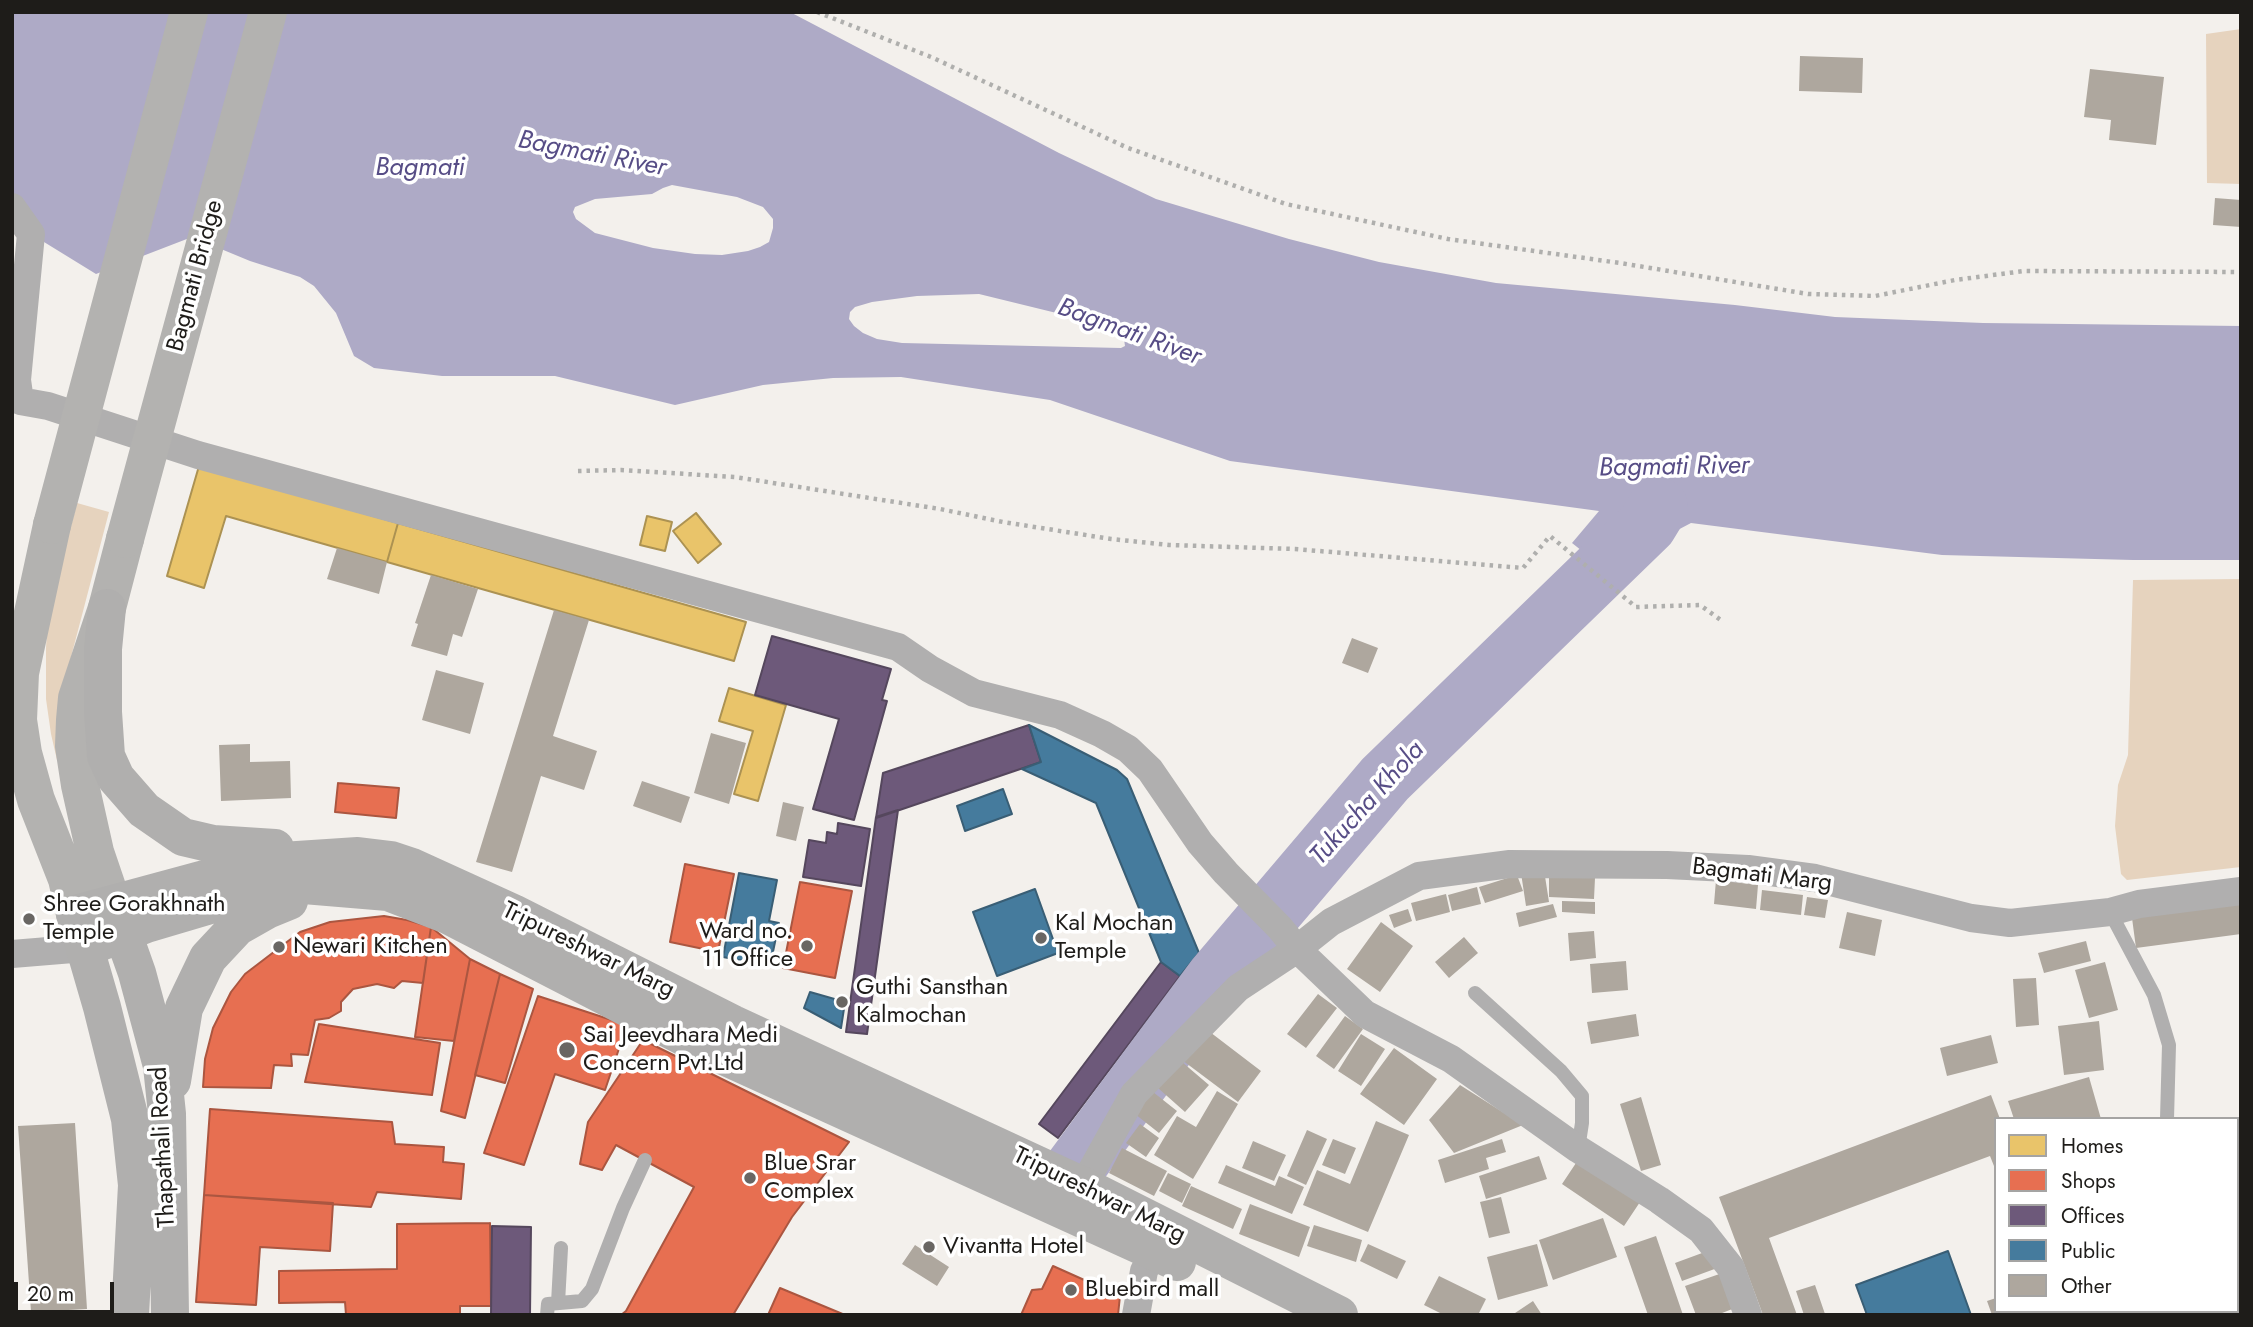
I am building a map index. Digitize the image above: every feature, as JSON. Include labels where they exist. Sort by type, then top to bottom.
[{"type":"highway","points":[[107,608],[102,668],[106,755],[116,778],[128,794],[144,810],[183,837],[213,844],[300,849],[342,872],[308,894],[267,910],[237,927],[208,958],[184,1008],[167,1114]]},
{"type":"highway","name":"Tripureshwar Marg","points":[[342,872],[358,856],[390,860],[423,872],[574,943],[733,1024],[1083,1186],[1339,1315]]},
{"type":"highway","name":"Tripureshwar Marg","points":[[80,931],[267,862],[342,872],[432,907],[703,1056],[1154,1251],[1290,1315]]},
{"type":"highway","name":"Thapathali Road","points":[[117,917],[137,973],[162,1066],[167,1114],[170,1315]]},
{"type":"highway","name":"Thapathali Road","points":[[80,931],[130,1119],[137,1185],[130,1315]]},
{"type":"main road","points":[[80,931],[67,879],[36,800],[23,753],[18,720],[20,673],[52,525],[189,12]]},
{"type":"main road","name":"Bagmati Bridge","points":[[117,917],[95,852],[80,785],[74,746],[78,698],[107,608],[268,12]]},
{"type":"street","points":[[12,207],[31,234],[17,380],[20,401],[48,406],[198,455],[898,647],[974,693],[1060,715],[1102,734],[1128,750],[1150,770],[1200,843],[1226,873],[1365,1014],[1451,1059],[1578,1149],[1659,1200],[1700,1230],[1731,1268],[1748,1315]]},
{"type":"street","name":"Bagmati Marg","points":[[1083,1186],[1134,1094],[1289,938],[1331,922],[1419,876],[1510,864],[1667,865],[1748,869],[1815,878],[1971,918],[2010,923],[2110,912],[2139,904],[2241,891]]},
{"type":"street","points":[[21,954],[59,925],[80,931]]},
{"type":"street","points":[[1136,1315],[1144,1271],[1154,1251]]},
{"type":"lane","points":[[2110,912],[2154,995],[2169,1045],[2167,1117]]},
{"type":"lane","points":[[1475,993],[1561,1071],[1582,1096],[1583,1124],[1578,1149]]},
{"type":"lane","points":[[547,1315],[548,1304],[582,1301],[592,1289],[645,1160]]},
{"type":"lane","points":[[558,1303],[561,1248]]},
{"type":"path","points":[[817,12],[931,57],[1128,148],[1286,204],[1448,239],[1620,263],[1808,294],[1875,296],[1955,280],[2024,271],[2241,272]]},
{"type":"path","points":[[578,471],[621,470],[735,477],[1111,539],[1169,545],[1295,549],[1522,568],[1550,536],[1636,607],[1700,605],[1722,621]]},
{"type":"shaded area","points":[[2241,29],[2241,184],[2207,183],[2206,34]]},
{"type":"shaded area","points":[[77,503],[109,512],[71,657],[57,760],[46,699],[48,614]]},
{"type":"shaded area","points":[[2241,579],[2241,867],[2127,880],[2121,874],[2115,826],[2118,785],[2128,755],[2133,580]]},
{"type":"water","name":"Bagmati","points":[[12,12],[790,12],[1059,153],[1156,199],[1289,239],[1379,262],[1496,283],[1835,317],[1983,323],[2241,326],[2241,560],[1942,555],[1691,523],[1672,533],[1625,585],[1572,543],[1599,511],[1230,461],[1050,400],[901,377],[833,378],[763,385],[675,405],[555,376],[442,376],[374,368],[354,356],[336,313],[314,286],[300,277],[250,261],[192,237],[96,274],[31,234],[12,207]],"holes":[[[672,185],[737,197],[763,207],[773,219],[769,242],[748,251],[722,255],[653,248],[595,233],[576,219],[573,212],[575,207],[595,199],[652,194]],[[979,294],[1081,319],[1119,334],[1124,339],[1125,346],[902,343],[877,339],[863,333],[849,319],[850,312],[855,307],[872,302],[917,296]]]},
{"type":"building: Homes","points":[[199,466],[398,523],[387,562],[226,516],[204,588],[167,576]]},
{"type":"building: Homes","points":[[696,513],[721,544],[698,563],[673,531]]},
{"type":"building: Homes","points":[[647,516],[672,522],[665,551],[640,545]]},
{"type":"building: Homes","points":[[398,523],[746,622],[734,661],[387,562]]},
{"type":"building: Homes","points":[[729,688],[786,705],[758,801],[734,794],[753,731],[719,721]]},
{"type":"building: Shops","points":[[338,783],[399,788],[396,818],[335,812]]},
{"type":"building: Shops","points":[[685,864],[734,874],[718,952],[670,942]]},
{"type":"building: Shops","points":[[800,882],[852,891],[835,978],[783,968]]},
{"type":"building: Shops","points":[[384,916],[431,927],[423,983],[402,981],[394,988],[377,984],[353,989],[341,1002],[341,1011],[329,1018],[315,1020],[308,1055],[291,1054],[292,1066],[274,1065],[271,1088],[203,1087],[205,1059],[213,1028],[231,992],[245,974],[300,932],[330,922]]},
{"type":"building: Shops","points":[[431,927],[470,959],[454,1041],[415,1037]]},
{"type":"building: Shops","points":[[470,959],[500,974],[465,1118],[441,1111]]},
{"type":"building: Shops","points":[[500,974],[533,989],[505,1083],[475,1075]]},
{"type":"building: Shops","points":[[538,996],[627,1025],[605,1090],[555,1074],[524,1165],[484,1153]]},
{"type":"building: Shops","points":[[319,1024],[440,1043],[432,1095],[305,1082]]},
{"type":"building: Shops","name":"Blue Srar Complex","points":[[643,1040],[849,1142],[792,1217],[733,1315],[621,1315],[626,1311],[694,1187],[616,1145],[602,1170],[580,1164],[588,1122]]},
{"type":"building: Shops","points":[[210,1109],[392,1122],[395,1144],[444,1147],[443,1162],[464,1164],[461,1199],[377,1192],[371,1207],[204,1195]]},
{"type":"building: Shops","points":[[204,1195],[333,1203],[330,1251],[260,1247],[256,1305],[196,1302]]},
{"type":"building: Shops","points":[[490,1223],[491,1306],[460,1306],[460,1315],[346,1315],[345,1302],[279,1303],[279,1271],[397,1269],[397,1224]]},
{"type":"building: Shops","name":"Bluebird mall","points":[[1053,1266],[1120,1296],[1118,1315],[1021,1315],[1032,1290],[1042,1289]]},
{"type":"building: Shops","points":[[780,1288],[845,1315],[768,1315]]},
{"type":"building: Offices","points":[[772,636],[891,669],[882,700],[887,701],[854,820],[813,809],[839,719],[755,695]]},
{"type":"building: Offices","points":[[1029,725],[1041,762],[876,818],[883,773]]},
{"type":"building: Offices","points":[[898,810],[867,1034],[846,1032],[876,817]]},
{"type":"building: Offices","points":[[838,823],[870,829],[861,886],[803,877],[809,840],[826,843],[827,832],[837,834]]},
{"type":"building: Offices","points":[[1161,962],[1180,976],[1058,1138],[1039,1124]]},
{"type":"building: Offices","points":[[492,1226],[531,1227],[530,1315],[491,1315]]},
{"type":"building: Public","points":[[1029,725],[1117,770],[1127,779],[1199,953],[1180,976],[1161,962],[1096,803],[1022,769],[1041,762]]},
{"type":"building: Public","points":[[1003,789],[1012,814],[965,831],[957,806]]},
{"type":"building: Public","points":[[739,873],[777,880],[769,921],[779,923],[770,966],[723,957]]},
{"type":"building: Public","points":[[1035,889],[1058,953],[997,976],[973,912]]},
{"type":"building: Public","points":[[810,992],[845,1002],[841,1028],[804,1008]]},
{"type":"building: Public","points":[[2239,1212],[2241,1315],[2167,1315],[2239,1313]]},
{"type":"building: Public","points":[[1948,1251],[1971,1315],[1867,1315],[1856,1285]]},
{"type":"building: Other","points":[[1800,56],[1863,58],[1862,93],[1799,91]]},
{"type":"building: Other","points":[[2090,69],[2164,77],[2156,145],[2109,140],[2111,120],[2084,117]]},
{"type":"building: Other","points":[[2215,198],[2241,200],[2241,227],[2213,225]]},
{"type":"building: Other","points":[[337,548],[387,562],[379,594],[327,579]]},
{"type":"building: Other","points":[[431,575],[478,589],[462,637],[453,634],[447,656],[411,646],[418,624],[415,623]]},
{"type":"building: Other","points":[[554,610],[589,620],[553,736],[597,751],[584,790],[541,776],[512,872],[476,862]]},
{"type":"building: Other","points":[[1352,638],[1378,648],[1368,673],[1342,663]]},
{"type":"building: Other","points":[[436,670],[484,683],[470,734],[422,720]]},
{"type":"building: Other","points":[[711,733],[746,743],[729,804],[694,793]]},
{"type":"building: Other","points":[[250,744],[250,762],[290,761],[291,798],[221,801],[219,745]]},
{"type":"building: Other","points":[[642,781],[690,797],[681,823],[633,806]]},
{"type":"building: Other","points":[[783,802],[804,807],[796,841],[776,836]]},
{"type":"building: Other","points":[[1544,870],[1549,902],[1526,906],[1521,873]]},
{"type":"building: Other","points":[[1517,875],[1523,891],[1485,903],[1479,887]]},
{"type":"building: Other","points":[[1549,877],[1595,878],[1594,899],[1549,897]]},
{"type":"building: Other","points":[[1716,880],[1758,885],[1756,909],[1714,904]]},
{"type":"building: Other","points":[[1477,887],[1481,904],[1452,911],[1448,895]]},
{"type":"building: Other","points":[[1762,890],[1803,895],[1801,915],[1760,910]]},
{"type":"building: Other","points":[[1446,894],[1450,912],[1416,921],[1411,903]]},
{"type":"building: Other","points":[[1807,897],[1828,900],[1825,918],[1804,915]]},
{"type":"building: Other","points":[[1562,901],[1595,902],[1595,914],[1562,912]]},
{"type":"building: Other","points":[[1553,904],[1557,917],[1519,927],[1516,913]]},
{"type":"building: Other","points":[[2241,904],[2241,934],[2136,948],[2132,918]]},
{"type":"building: Other","points":[[1408,909],[1412,921],[1394,928],[1389,915]]},
{"type":"building: Other","points":[[1847,912],[1882,920],[1875,956],[1839,948]]},
{"type":"building: Other","points":[[1381,922],[1413,946],[1380,992],[1347,969]]},
{"type":"building: Other","points":[[1594,931],[1596,958],[1570,961],[1568,933]]},
{"type":"building: Other","points":[[1464,937],[1478,953],[1449,978],[1435,962]]},
{"type":"building: Other","points":[[2086,941],[2091,961],[2044,973],[2038,953]]},
{"type":"building: Other","points":[[1626,961],[1628,990],[1592,993],[1590,964]]},
{"type":"building: Other","points":[[2105,962],[2118,1010],[2089,1018],[2075,970]]},
{"type":"building: Other","points":[[2036,978],[2039,1025],[2016,1027],[2013,979]]},
{"type":"building: Other","points":[[1318,994],[1337,1008],[1306,1048],[1287,1034]]},
{"type":"building: Other","points":[[1636,1014],[1639,1036],[1591,1044],[1587,1022]]},
{"type":"building: Other","points":[[1345,1016],[1363,1029],[1334,1069],[1316,1056]]},
{"type":"building: Other","points":[[2099,1021],[2104,1070],[2064,1075],[2058,1026]]},
{"type":"building: Other","points":[[1206,1029],[1261,1071],[1238,1102],[1182,1060]]},
{"type":"building: Other","points":[[1361,1034],[1385,1049],[1361,1086],[1338,1071]]},
{"type":"building: Other","points":[[1991,1035],[1998,1063],[1947,1076],[1940,1048]]},
{"type":"building: Other","points":[[1394,1048],[1437,1079],[1404,1125],[1360,1094]]},
{"type":"building: Other","points":[[1182,1062],[1209,1085],[1185,1112],[1158,1088]]},
{"type":"building: Other","points":[[2089,1077],[2100,1117],[2013,1117],[2008,1101]]},
{"type":"building: Other","points":[[1460,1085],[1523,1125],[1454,1153],[1429,1120]]},
{"type":"building: Other","points":[[1217,1091],[1238,1104],[1193,1179],[1154,1155],[1177,1116],[1196,1127]]},
{"type":"building: Other","points":[[1153,1092],[1177,1111],[1159,1133],[1135,1114]]},
{"type":"building: Other","points":[[1991,1095],[1999,1117],[1994,1117],[1994,1166],[1990,1156],[1769,1238],[1797,1315],[1763,1315],[1719,1197]]},
{"type":"building: Other","points":[[1641,1097],[1661,1165],[1641,1171],[1620,1104]]},
{"type":"building: Other","points":[[1376,1121],[1409,1135],[1368,1232],[1303,1205],[1317,1170],[1350,1184]]},
{"type":"building: Other","points":[[75,1123],[87,1309],[31,1312],[18,1126]]},
{"type":"building: Other","points":[[1140,1124],[1159,1138],[1146,1157],[1126,1143]]},
{"type":"building: Other","points":[[2239,1128],[2241,1128],[2239,1172]]},
{"type":"building: Other","points":[[1307,1130],[1327,1139],[1306,1185],[1287,1176]]},
{"type":"building: Other","points":[[1333,1139],[1356,1148],[1345,1174],[1322,1165]]},
{"type":"building: Other","points":[[1502,1139],[1506,1152],[1486,1158],[1489,1169],[1445,1183],[1438,1160]]},
{"type":"building: Other","points":[[1253,1141],[1286,1155],[1274,1181],[1242,1168]]},
{"type":"building: Other","points":[[1122,1148],[1167,1171],[1154,1196],[1109,1173]]},
{"type":"building: Other","points":[[1539,1156],[1547,1179],[1486,1199],[1479,1176]]},
{"type":"building: Other","points":[[1578,1160],[1640,1202],[1624,1226],[1562,1184]]},
{"type":"building: Other","points":[[1226,1165],[1275,1186],[1279,1176],[1304,1187],[1292,1214],[1218,1183]]},
{"type":"building: Other","points":[[1168,1173],[1191,1184],[1182,1203],[1159,1191]]},
{"type":"building: Other","points":[[1191,1186],[1242,1209],[1233,1229],[1182,1206]]},
{"type":"building: Other","points":[[1501,1197],[1510,1233],[1489,1238],[1480,1202]]},
{"type":"building: Other","points":[[1250,1204],[1310,1227],[1299,1257],[1239,1234]]},
{"type":"building: Other","points":[[1603,1218],[1617,1257],[1553,1280],[1539,1240]]},
{"type":"building: Other","points":[[1314,1225],[1362,1240],[1356,1262],[1307,1246]]},
{"type":"building: Other","points":[[1656,1236],[1683,1315],[1648,1315],[1624,1247]]},
{"type":"building: Other","points":[[1368,1244],[1406,1261],[1397,1279],[1360,1261]]},
{"type":"building: Other","points":[[1537,1244],[1548,1286],[1498,1300],[1487,1257]]},
{"type":"building: Other","points":[[915,1245],[949,1267],[937,1286],[902,1264]]},
{"type":"building: Other","points":[[1713,1249],[1720,1267],[1682,1281],[1675,1263]]},
{"type":"building: Other","points":[[1728,1271],[1740,1306],[1717,1315],[1696,1315],[1685,1286]]},
{"type":"building: Other","points":[[1439,1276],[1486,1299],[1478,1315],[1444,1315],[1424,1305]]},
{"type":"building: Other","points":[[1815,1285],[1825,1314],[1804,1315],[1796,1291]]},
{"type":"building: Other","points":[[1994,1299],[1994,1313],[2020,1313],[1992,1315],[1987,1301]]},
{"type":"building: Other","points":[[1533,1301],[1542,1315],[1512,1315]]},
{"type":"waterway","name":"Tukucha Khola","points":[[1074,1169],[1216,978],[1385,779],[1647,525],[1658,507]]},
{"type":"place","name":"Shree Gorakhnath Temple","points":[[29,919]]},
{"type":"place","name":"Kal Mochan Temple","points":[[1041,938]]},
{"type":"place","name":"Ward no. 11 Office","points":[[807,946]]},
{"type":"place","name":"Newari Kitchen","points":[[279,947]]},
{"type":"place","name":"Guthi Sansthan Kalmochan","points":[[842,1002]]},
{"type":"place","name":"Sai Jeevdhara Medi Concern Pvt.Ltd","points":[[567,1050]]},
{"type":"place","name":"Blue Srar Complex","points":[[750,1178]]},
{"type":"place","name":"Vivantta Hotel","points":[[929,1247]]},
{"type":"place","name":"Bluebird mall","points":[[1071,1290]]},
{"type":"water label","name":"Bagmati River","points":[[592,155]]},
{"type":"water label","name":"Bagmati River","points":[[1129,333]]},
{"type":"water label","name":"Bagmati River","points":[[1674,468]]}]
